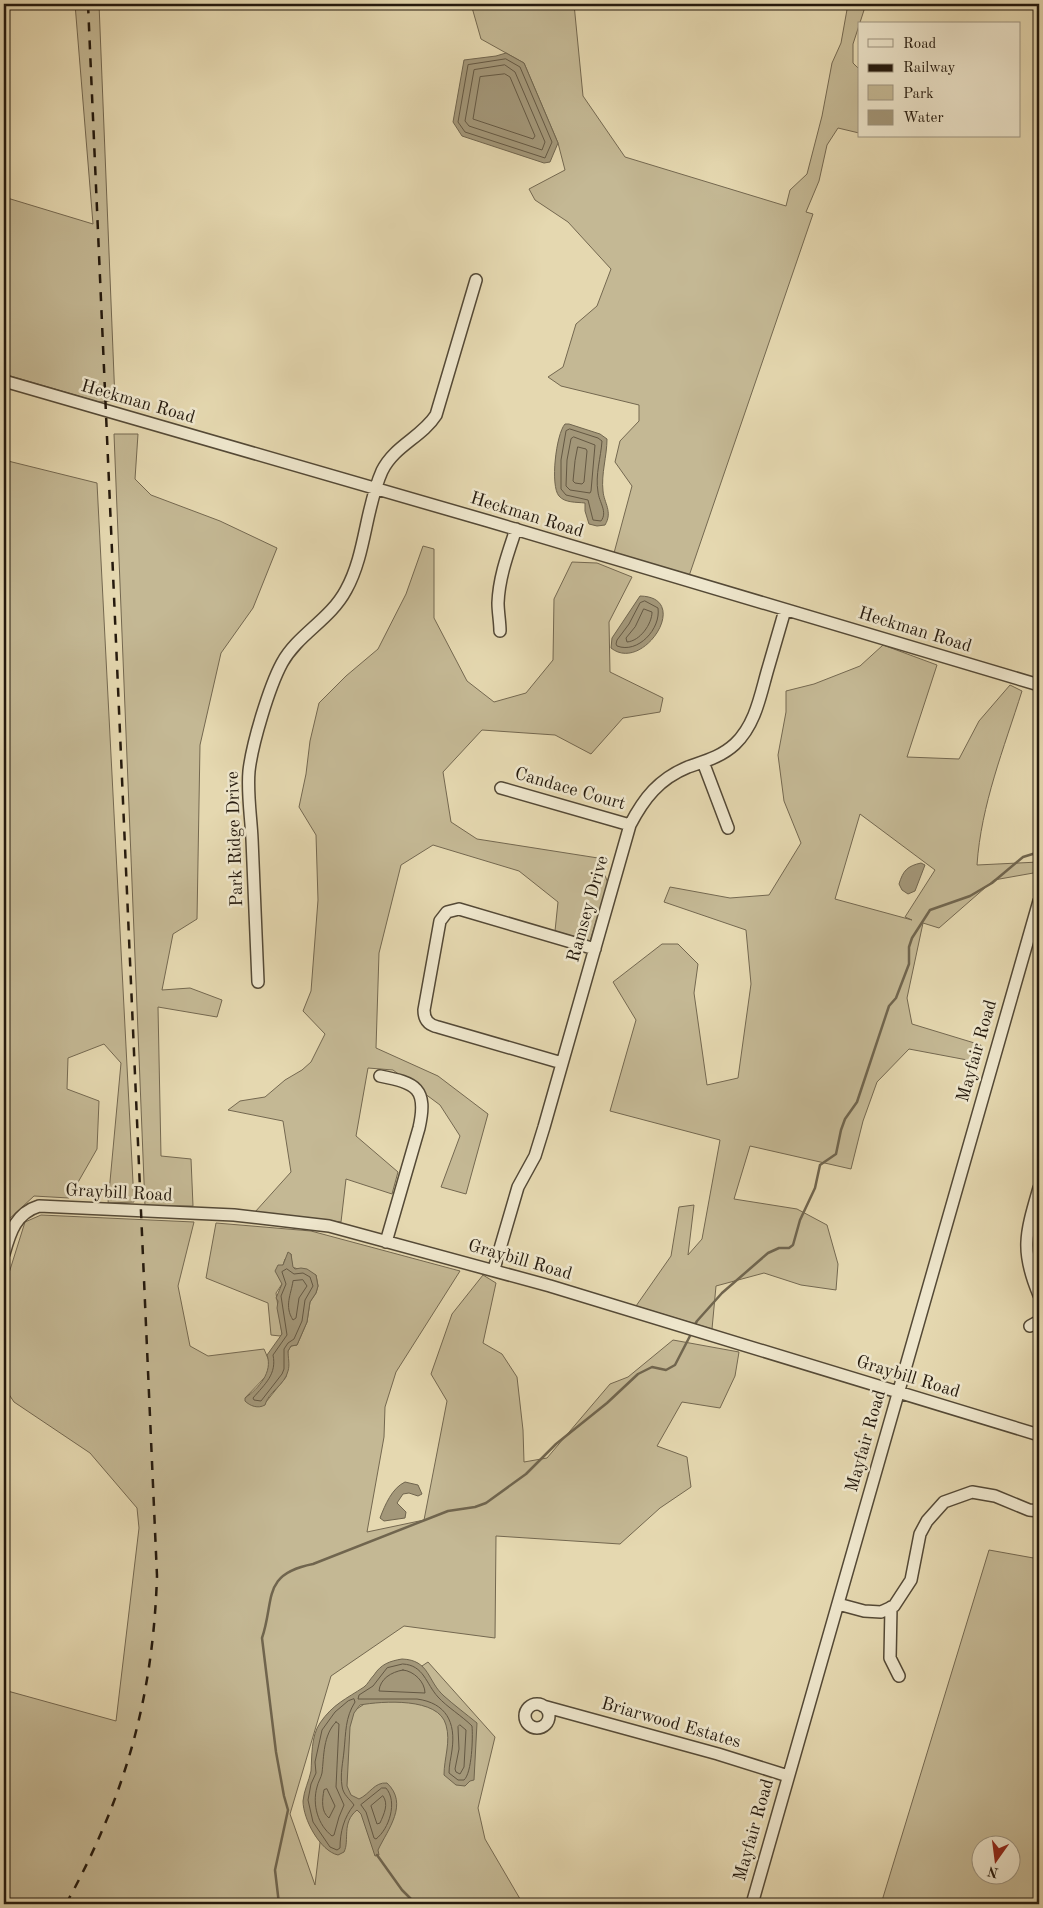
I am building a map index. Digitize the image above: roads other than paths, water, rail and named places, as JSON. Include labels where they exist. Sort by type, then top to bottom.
[{"type":"street","name":"Park Ridge Drive","points":[[258,982],[249,774],[273,682],[282,662],[298,641],[332,611],[347,589],[353,575],[382,472],[395,452],[424,430],[436,415],[476,280]]},
{"type":"street","name":"Heckman Road","points":[[4,381],[516,529],[1039,685]]},
{"type":"street","points":[[500,631],[499,590],[516,529]]},
{"type":"street","name":"Ramsey Drive","points":[[494,1270],[518,1187],[535,1156],[630,825],[641,804],[659,784],[678,772],[728,750],[746,731],[752,720],[785,610]]},
{"type":"street","points":[[703,762],[728,828]]},
{"type":"street","name":"Candace Court","points":[[501,788],[630,825]]},
{"type":"street","name":"Mayfair Road","points":[[752,1904],[1039,901]]},
{"type":"street","points":[[562,1063],[438,1028],[428,1022],[424,1013],[442,916],[452,909],[459,909],[595,949]]},
{"type":"street","points":[[380,1076],[411,1085],[416,1089],[422,1100],[422,1115],[419,1128],[386,1242]]},
{"type":"street","points":[[1039,1193],[1029,1224],[1026,1251],[1031,1275],[1039,1295]]},
{"type":"street","name":"Graybill Road","points":[[4,1254],[18,1218],[24,1212],[39,1206],[234,1215],[338,1228],[494,1270],[1039,1435]]},
{"type":"street","points":[[838,1604],[864,1611],[881,1612],[894,1606],[911,1580],[920,1534],[927,1521],[944,1502],[972,1492],[995,1496],[1029,1510],[1039,1511]]},
{"type":"street","points":[[891,1607],[890,1658],[899,1676]]},
{"type":"street","name":"Briarwood Estates","points":[[543,1706],[718,1754],[788,1776]]},
{"type":"water","points":[[506,53],[524,63],[558,143],[550,162],[544,163],[462,136],[453,122],[464,60]]},
{"type":"water","points":[[565,424],[600,434],[607,439],[603,472],[604,495],[608,512],[605,525],[589,524],[585,503],[564,500],[556,490],[555,460],[559,438]]},
{"type":"water","points":[[640,596],[655,600],[662,608],[663,620],[657,632],[648,643],[636,651],[624,653],[611,648],[612,638]]},
{"type":"water","points":[[921,863],[925,865],[915,891],[908,894],[902,890],[899,884],[901,879],[904,872],[909,868]]},
{"type":"water","points":[[288,1252],[291,1254],[293,1267],[295,1269],[307,1269],[316,1275],[318,1286],[310,1302],[307,1322],[297,1345],[291,1346],[288,1351],[289,1366],[286,1376],[269,1396],[265,1405],[260,1407],[254,1406],[245,1401],[245,1398],[264,1379],[268,1367],[267,1355],[282,1334],[276,1298],[282,1284],[275,1271],[278,1265],[283,1265]]},
{"type":"water","points":[[405,1482],[418,1485],[422,1494],[418,1496],[409,1493],[403,1494],[397,1503],[406,1512],[405,1518],[384,1521],[380,1518],[387,1502],[396,1488]]},
{"type":"water","points":[[402,1659],[411,1660],[423,1667],[438,1690],[477,1723],[474,1780],[465,1786],[456,1785],[444,1775],[448,1744],[446,1725],[441,1716],[433,1710],[422,1705],[395,1702],[360,1705],[354,1713],[350,1727],[347,1786],[351,1795],[359,1799],[375,1786],[387,1783],[396,1799],[396,1808],[391,1825],[378,1850],[379,1855],[375,1856],[361,1814],[357,1810],[352,1815],[347,1826],[344,1852],[338,1855],[331,1852],[319,1841],[309,1825],[304,1808],[303,1801],[311,1771],[312,1746],[315,1734],[325,1716],[335,1706],[364,1687],[383,1666]]},
{"type":"waterway","points":[[694,1326],[722,1293],[768,1253],[779,1248],[789,1248],[793,1245],[800,1220],[815,1188],[820,1165],[836,1154],[845,1119],[857,1102],[889,1006],[896,998],[909,964],[909,947],[912,938],[930,910],[970,896],[992,883],[1023,857],[1039,852]]},
{"type":"waterway","points":[[279,1904],[275,1870],[288,1810],[276,1752],[262,1638],[270,1601],[277,1582],[285,1574],[296,1568],[313,1564],[448,1511],[475,1507],[486,1503],[526,1474],[556,1444],[607,1403],[638,1374],[652,1367],[666,1370],[675,1365],[691,1334]]},
{"type":"waterway","points":[[377,1855],[402,1890],[416,1904]]},
{"type":"railway","points":[[66,1904],[105,1825],[120,1786],[132,1746],[142,1706],[149,1664],[157,1576],[88,4]]}]
